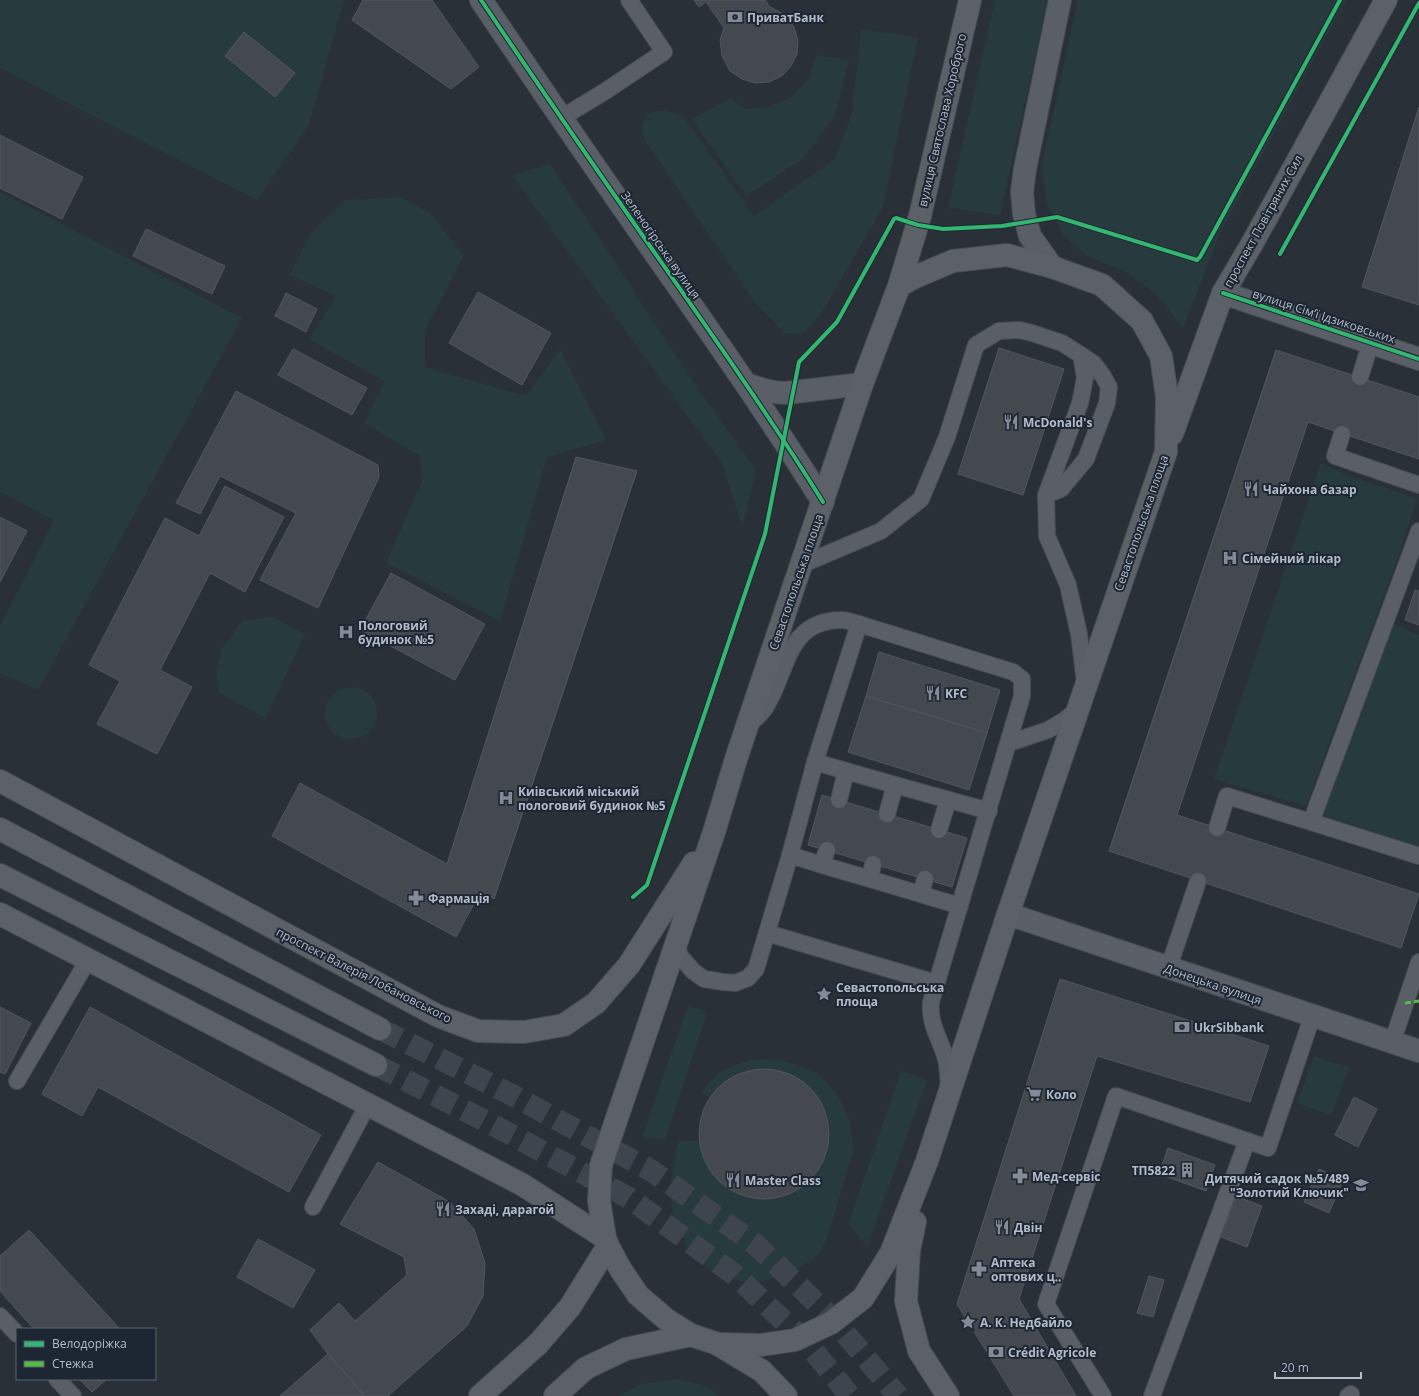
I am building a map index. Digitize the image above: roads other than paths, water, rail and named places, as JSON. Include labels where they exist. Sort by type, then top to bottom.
[{"type":"main road","name":"вулиця Святослава Хороброго","points":[[899,286],[920,216],[970,0]]},
{"type":"main road","name":"проспект Повітряних Сил","points":[[1166,452],[1223,293],[1253,242],[1386,0]]},
{"type":"main road","name":"Севастопольська площа","points":[[1007,255],[1052,267],[1102,285],[1142,321],[1161,356],[1167,397],[1166,452],[1008,914],[927,1161],[891,1253],[863,1298],[831,1323],[795,1340],[761,1345],[718,1344],[691,1335],[667,1320],[638,1295],[621,1270],[606,1242],[599,1202],[601,1165],[714,832],[746,727],[862,384],[899,286],[915,277],[953,261],[1007,255]]},
{"type":"main road","name":"проспект Валерія Лобановського","points":[[0,781],[438,1016],[478,1031],[524,1032],[564,1025],[596,1003],[629,965],[714,832]]},
{"type":"main road","points":[[0,829],[380,1029]]},
{"type":"main road","points":[[0,875],[376,1065]]},
{"type":"main road","points":[[0,914],[523,1185],[606,1242],[570,1307],[538,1344],[480,1396]]},
{"type":"main road","points":[[927,1161],[909,1250],[906,1301],[919,1351],[948,1396]]},
{"type":"main road","points":[[555,1396],[586,1368],[626,1349],[691,1335]]},
{"type":"main road","points":[[718,1344],[762,1371],[786,1396]]},
{"type":"street","name":"Зеленогірська вулиця","points":[[481,0],[746,384],[823,502]]},
{"type":"street","points":[[1052,267],[1030,236],[1024,214],[1022,192],[1025,169],[1060,0]]},
{"type":"street","name":"вулиця Сімʼї Ідзиковських","points":[[1223,293],[1419,358]]},
{"type":"street","points":[[746,384],[774,393],[786,393],[862,384]]},
{"type":"street","name":"Донецька вулиця","points":[[1008,914],[1168,969],[1419,1051]]},
{"type":"lane","points":[[561,118],[604,92],[664,52],[629,0]]},
{"type":"lane","points":[[801,565],[881,531],[921,499],[947,437],[976,345],[999,331],[1019,330],[1062,343],[1094,364],[1109,387],[1106,403],[1086,459],[1061,489],[1046,495]]},
{"type":"lane","points":[[1360,377],[1371,342]]},
{"type":"lane","points":[[1081,355],[1085,378],[1080,403],[1046,495],[1047,536],[1068,585],[1079,634],[1085,686]]},
{"type":"lane","points":[[1342,434],[1335,456],[1419,485]]},
{"type":"lane","points":[[1311,822],[1419,531]]},
{"type":"lane","points":[[746,727],[758,717],[768,703],[786,658],[795,642],[815,625],[828,622],[842,620],[860,624],[1013,672],[1022,679],[1022,696],[1009,743],[931,1002],[930,1013],[934,1029],[946,1059],[949,1094]]},
{"type":"lane","points":[[676,942],[680,956],[692,971],[704,979],[735,983],[748,978],[756,969],[816,762],[860,624]]},
{"type":"lane","points":[[1009,743],[1048,730],[1065,720],[1077,710]]},
{"type":"lane","points":[[816,762],[989,811]]},
{"type":"lane","points":[[839,800],[846,771]]},
{"type":"lane","points":[[887,814],[895,785]]},
{"type":"lane","points":[[1217,828],[1227,796],[1419,856]]},
{"type":"lane","points":[[939,830],[948,800]]},
{"type":"lane","points":[[790,855],[824,857],[872,871],[923,887],[960,906]]},
{"type":"lane","points":[[1168,969],[1198,881]]},
{"type":"lane","points":[[767,932],[936,983]]},
{"type":"lane","points":[[17,1081],[88,960]]},
{"type":"lane","points":[[1392,1043],[1419,962]]},
{"type":"lane","points":[[1103,1396],[1046,1304],[1116,1096],[1268,1148],[1312,1017]]},
{"type":"lane","points":[[313,1207],[368,1104]]},
{"type":"lane","points":[[1152,1396],[1247,1140]]},
{"type":"lane","points":[[0,1316],[16,1333]]},
{"type":"lane","points":[[58,1380],[73,1396]]},
{"type":"tunnel","points":[[380,1029],[512,1095],[652,1171],[754,1243],[832,1318],[898,1396]]},
{"type":"tunnel","points":[[376,1065],[495,1126],[629,1198],[735,1275],[807,1343],[850,1396]]},
{"type":"place","name":"ПриватБанк","points":[[735,17]]},
{"type":"place","name":"McDonald's","points":[[1011,422]]},
{"type":"place","name":"Чайхона базар","points":[[1251,489]]},
{"type":"place","name":"Сімейний лікар","points":[[1230,558]]},
{"type":"place","name":"Пологовий будинок №5","points":[[346,632]]},
{"type":"place","name":"KFC","points":[[933,693]]},
{"type":"place","name":"Киівський міський пологовий будинок №5","points":[[506,798]]},
{"type":"place","name":"Фармація","points":[[416,898]]},
{"type":"place","name":"Севастопольська площа","points":[[824,994]]},
{"type":"place","name":"UkrSibbank","points":[[1182,1027]]},
{"type":"place","name":"Коло","points":[[1034,1094]]},
{"type":"place","name":"ТП5822","points":[[1187,1170]]},
{"type":"place","name":"Мед-сервіс","points":[[1020,1176]]},
{"type":"place","name":"Master Class","points":[[733,1180]]},
{"type":"place","name":"Дитячий садок №5/489 \"Золотий Ключик\"","points":[[1361,1185]]},
{"type":"place","name":"Захаді, дарагой","points":[[443,1209]]},
{"type":"place","name":"Двін","points":[[1002,1227]]},
{"type":"place","name":"Аптека оптових ц‥","points":[[979,1269]]},
{"type":"place","name":"А. К. Недбайло","points":[[968,1322]]},
{"type":"place","name":"Crédit Agricole","points":[[996,1352]]}]
